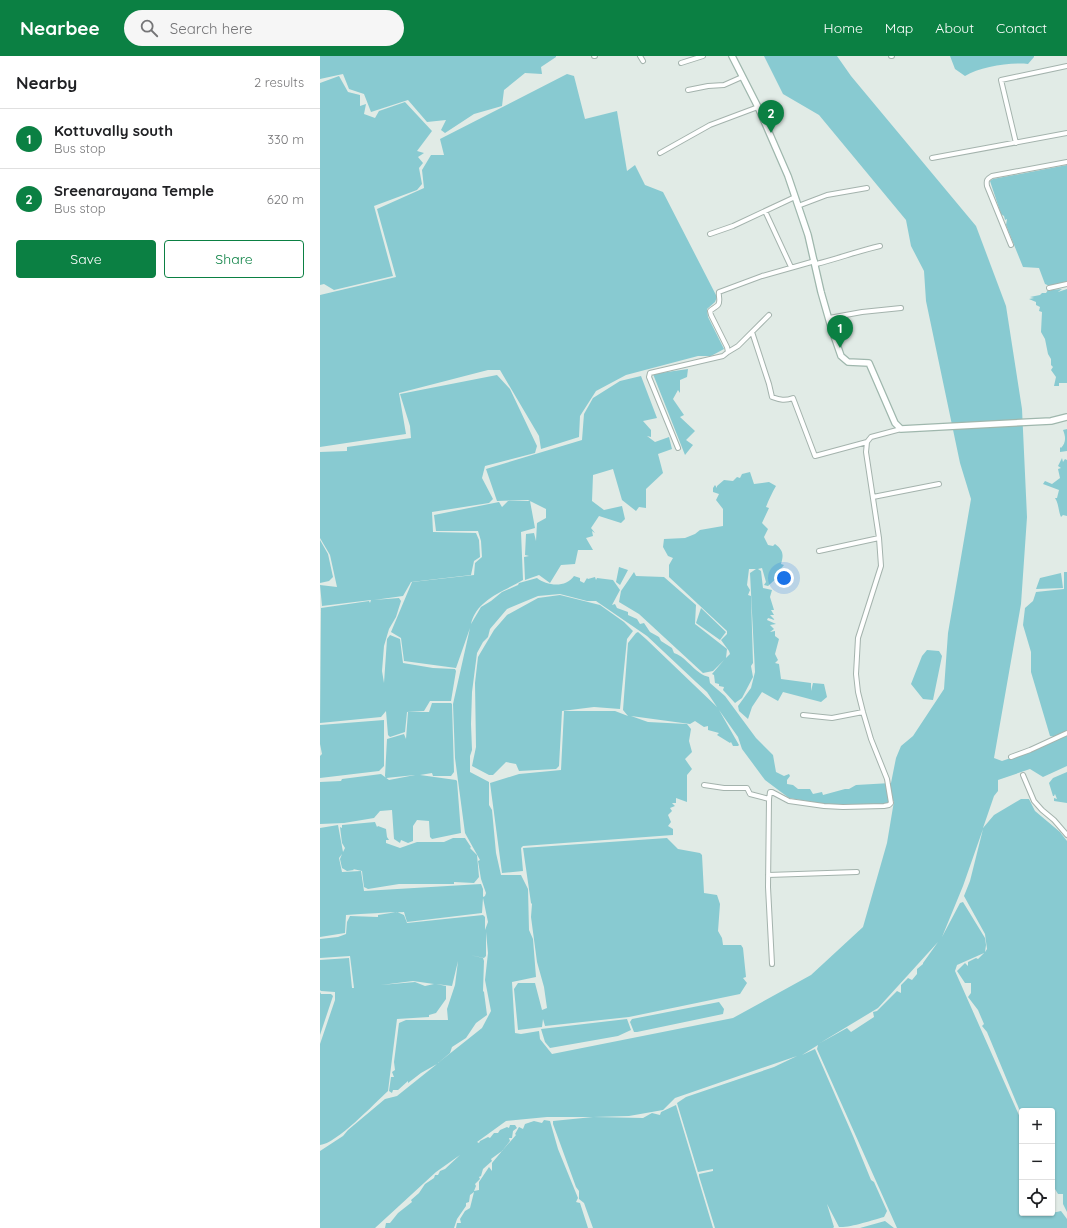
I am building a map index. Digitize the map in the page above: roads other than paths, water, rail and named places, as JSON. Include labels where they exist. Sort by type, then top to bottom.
[{"type":"main road","points":[[732,56],[758,107],[788,176],[815,263],[821,292],[831,327],[841,356],[848,362],[869,363],[895,423],[901,429],[1051,421],[1067,417]]},
{"type":"street","points":[[640,56],[643,61]]},
{"type":"street","points":[[681,63],[703,56]]},
{"type":"street","points":[[1016,143],[1001,80],[1067,66]]},
{"type":"street","points":[[688,90],[708,86],[724,85],[742,77]]},
{"type":"street","points":[[660,153],[710,125],[758,107]]},
{"type":"street","points":[[932,158],[1067,133]]},
{"type":"street","points":[[1011,245],[987,186],[987,178],[1067,162]]},
{"type":"street","points":[[798,206],[827,195],[867,188]]},
{"type":"street","points":[[710,234],[733,226],[795,196]]},
{"type":"street","points":[[765,211],[791,267]]},
{"type":"street","points":[[728,352],[710,311],[720,302],[718,296],[719,292],[791,267],[845,257],[855,252],[880,246]]},
{"type":"street","points":[[1049,288],[1067,284]]},
{"type":"street","points":[[829,318],[862,312],[900,308]]},
{"type":"street","points":[[678,448],[650,377],[650,373],[723,356],[738,346],[769,315]]},
{"type":"street","points":[[752,332],[770,384],[772,397],[780,400],[793,398],[815,456],[867,442]]},
{"type":"street","points":[[772,964],[768,875],[770,792],[789,801],[843,808],[884,806],[891,803],[887,779],[871,740],[863,712],[858,692],[856,674],[858,638],[881,566],[874,497],[866,452],[867,442],[871,437],[901,429]]},
{"type":"street","points":[[874,497],[939,484]]},
{"type":"street","points":[[818,551],[879,538]]},
{"type":"street","points":[[803,716],[832,718],[863,712]]},
{"type":"street","points":[[1011,757],[1067,733]]},
{"type":"street","points":[[1023,775],[1034,801],[1067,835]]},
{"type":"street","points":[[704,784],[724,788],[747,788],[750,794],[769,799]]},
{"type":"street","points":[[768,875],[857,872]]},
{"type":"water","points":[[320,56],[556,57],[541,67],[542,74],[525,73],[504,90],[502,106],[474,114],[445,133],[441,130],[446,120],[427,122],[408,100],[371,112],[364,94],[349,89],[343,74],[320,79]]},
{"type":"water","points":[[764,56],[837,56],[851,76],[976,226],[1006,306],[1022,409],[1027,517],[1021,604],[994,758],[1002,761],[1031,751],[1067,733],[1067,766],[1043,777],[1030,769],[998,780],[998,791],[994,796],[983,828],[994,815],[1021,799],[1029,799],[1035,811],[1060,832],[1067,841],[1067,1212],[1063,1204],[1063,1194],[1058,1194],[1055,1189],[1055,1108],[1019,1109],[987,1032],[982,1026],[984,1024],[978,1010],[968,997],[971,993],[971,983],[965,983],[957,971],[965,963],[968,966],[968,962],[976,958],[978,959],[984,953],[957,965],[955,971],[1019,1115],[1019,1216],[1055,1216],[1055,1212],[1061,1211],[1067,1219],[1067,1228],[897,1228],[817,1049],[818,1045],[802,1055],[815,1049],[871,1180],[874,1182],[887,1211],[884,1217],[855,1225],[839,1227],[827,1204],[834,1227],[833,1228],[715,1228],[699,1176],[699,1174],[713,1171],[713,1169],[698,1172],[677,1103],[686,1097],[774,1067],[797,1056],[675,1098],[663,1110],[629,1116],[547,1117],[506,1121],[477,1142],[479,1143],[488,1137],[490,1138],[494,1133],[498,1133],[500,1130],[507,1127],[509,1128],[510,1125],[515,1125],[517,1128],[513,1131],[512,1138],[509,1138],[510,1141],[502,1151],[516,1135],[515,1134],[519,1127],[523,1129],[525,1124],[534,1121],[542,1123],[544,1120],[550,1121],[558,1149],[578,1198],[576,1202],[580,1203],[588,1228],[456,1228],[457,1223],[461,1223],[460,1219],[465,1211],[470,1208],[474,1192],[470,1195],[469,1202],[466,1203],[466,1206],[457,1219],[454,1228],[385,1228],[386,1223],[390,1223],[398,1213],[412,1202],[411,1200],[419,1193],[425,1184],[434,1178],[435,1175],[438,1175],[440,1171],[445,1169],[460,1155],[436,1172],[375,1228],[320,1228],[320,1151],[343,1136],[385,1099],[397,1096],[437,1064],[421,1073],[408,1083],[408,1081],[398,1090],[393,1090],[392,1093],[389,1091],[391,1077],[394,1077],[392,1072],[395,1070],[394,1062],[399,1023],[406,1020],[448,1020],[447,1009],[455,985],[458,961],[452,986],[436,984],[446,986],[446,999],[436,1013],[429,1015],[429,1017],[397,1019],[388,1091],[345,1131],[336,1138],[320,1145],[320,1044],[335,1000],[335,992],[320,990],[320,960],[349,958],[352,988],[354,988],[350,956],[320,958],[320,939],[338,937],[346,934],[347,922],[350,916],[378,917],[378,915],[396,912],[346,915],[345,933],[320,937],[320,828],[338,825],[343,852],[345,848],[342,843],[340,827],[342,828],[342,825],[375,822],[377,827],[386,829],[389,840],[386,840],[386,843],[400,848],[417,842],[444,842],[453,838],[465,838],[471,847],[470,848],[477,855],[479,877],[474,883],[454,882],[454,884],[399,884],[368,889],[364,887],[362,871],[353,869],[354,870],[347,871],[342,868],[340,859],[342,854],[339,858],[342,872],[361,871],[364,891],[481,884],[483,889],[483,897],[486,893],[481,879],[478,861],[480,860],[465,833],[455,758],[453,704],[470,628],[456,668],[404,661],[401,638],[391,632],[412,582],[474,575],[475,563],[482,557],[481,541],[478,531],[436,531],[434,515],[499,502],[502,507],[508,501],[530,501],[535,528],[521,532],[523,580],[500,592],[485,602],[479,609],[474,616],[471,624],[481,607],[502,592],[518,585],[519,583],[537,578],[546,583],[561,584],[571,580],[574,576],[580,578],[580,581],[584,583],[587,578],[595,577],[596,580],[597,578],[613,580],[620,590],[612,605],[615,604],[617,608],[628,612],[628,615],[637,619],[640,624],[644,623],[650,632],[659,637],[661,641],[672,648],[674,653],[678,654],[701,674],[709,677],[710,683],[725,696],[756,738],[773,755],[776,772],[784,776],[789,774],[790,776],[787,780],[787,784],[793,785],[798,789],[810,789],[813,794],[822,792],[823,795],[849,789],[856,785],[891,783],[896,758],[901,746],[913,736],[944,689],[948,633],[971,499],[960,463],[926,301],[924,271],[911,246],[906,220],[819,115],[783,94]],"holes":[[[560,594],[587,601],[596,601],[647,636],[707,692],[717,707],[646,639],[638,632],[636,633],[628,643],[623,710],[628,716],[615,711],[564,711],[561,770],[519,774],[490,783],[502,873],[523,871],[521,848],[523,846],[673,835],[673,829],[668,826],[671,822],[668,815],[672,811],[670,808],[675,806],[672,803],[676,803],[676,798],[687,802],[687,775],[692,769],[685,759],[692,752],[689,741],[691,729],[687,724],[648,722],[631,716],[690,724],[695,721],[704,727],[708,726],[708,730],[719,733],[717,735],[730,743],[731,742],[733,746],[738,746],[739,745],[719,710],[738,737],[742,749],[765,780],[789,798],[836,806],[884,804],[894,801],[887,843],[863,927],[811,975],[733,1018],[552,1054],[540,1039],[539,1031],[521,1034],[515,1033],[512,982],[536,977],[533,939],[529,930],[528,889],[521,875],[501,875],[496,853],[492,810],[489,805],[489,782],[470,772],[470,756],[472,750],[472,692],[477,653],[483,642],[488,637],[490,629],[507,609],[538,596]],[[983,829],[970,881],[964,896],[985,934],[987,949],[985,952],[985,938],[963,902],[960,903],[942,937],[963,886]],[[483,898],[488,922],[485,930],[485,917],[483,915],[407,923],[404,915],[397,912],[404,912],[407,922],[482,913]],[[486,932],[488,953],[485,980],[491,1011],[482,1028],[438,1063],[450,1053],[452,1047],[466,1038],[476,1023],[487,1015],[483,991],[484,961],[483,958],[470,955],[484,958],[486,956]],[[938,942],[923,964],[917,969],[917,974],[912,980],[908,978],[901,985],[901,993],[897,991],[877,1011],[873,1012],[874,1017],[851,1032],[847,1028],[820,1043],[878,1008]],[[413,981],[434,984],[425,986],[415,982],[381,985]],[[502,1151],[492,1163],[492,1171],[489,1167],[479,1182],[479,1190],[474,1191],[476,1186],[475,1184],[480,1179],[479,1177],[481,1176],[483,1169],[492,1161],[491,1159]]]},
{"type":"water","points":[[950,56],[1034,57],[1028,64],[995,66],[979,70],[965,76],[955,69]]},
{"type":"water","points":[[567,74],[574,76],[585,119],[617,111],[627,171],[635,165],[645,185],[663,192],[717,297],[715,302],[707,309],[708,317],[724,349],[711,356],[698,356],[626,375],[596,391],[580,416],[579,437],[541,449],[539,436],[500,370],[488,370],[399,393],[406,434],[320,447],[320,295],[396,277],[377,209],[424,188],[422,170],[431,155],[444,155],[440,139]]},
{"type":"water","points":[[339,76],[348,92],[360,95],[360,106],[366,104],[364,114],[375,118],[379,111],[405,102],[432,131],[417,151],[424,153],[418,157],[423,163],[419,168],[422,184],[417,190],[374,206],[393,276],[334,290],[324,284],[320,285],[320,83]]},
{"type":"water","points":[[1067,165],[1067,282],[1063,285],[1054,284],[1052,287],[1045,284],[1039,268],[1023,267],[1006,225],[1007,219],[1005,220],[1004,216],[1001,214],[990,181],[993,179]]},
{"type":"water","points":[[1062,289],[1058,292],[1067,289],[1067,383],[1059,383],[1059,386],[1054,386],[1056,377],[1051,370],[1053,367],[1051,365],[1051,359],[1048,354],[1045,339],[1041,332],[1042,312],[1039,311],[1040,307],[1036,305],[1036,302],[1029,299],[1034,298],[1030,297],[1046,293],[1048,290]]},
{"type":"water","points":[[688,369],[687,377],[680,380],[680,393],[678,390],[673,399],[684,415],[680,417],[695,431],[686,440],[693,445],[685,455],[653,374]]},
{"type":"water","points":[[497,375],[510,389],[537,446],[535,453],[485,466],[482,478],[493,499],[489,503],[432,512],[433,532],[476,533],[479,540],[480,557],[474,561],[471,575],[411,582],[403,596],[374,600],[399,598],[401,601],[396,617],[389,629],[384,646],[382,671],[384,683],[387,639],[390,635],[400,639],[403,663],[433,668],[455,669],[456,671],[451,701],[430,701],[424,711],[407,712],[405,732],[390,737],[388,735],[386,711],[381,717],[320,723],[321,608],[369,601],[370,603],[371,600],[322,606],[320,585],[337,587],[330,555],[320,538],[320,452],[347,451],[347,447],[411,438],[410,426],[400,394]]},
{"type":"water","points":[[641,376],[657,418],[643,421],[651,430],[651,437],[647,436],[655,442],[669,437],[672,449],[658,454],[663,473],[646,489],[646,508],[639,507],[636,511],[622,500],[613,469],[593,475],[592,501],[604,510],[622,506],[625,519],[621,523],[599,516],[591,528],[595,533],[592,531],[593,536],[586,538],[593,550],[578,550],[575,564],[561,565],[550,583],[539,575],[525,580],[524,557],[529,556],[525,555],[526,534],[534,533],[536,541],[537,523],[546,518],[546,509],[528,500],[497,501],[486,469],[582,440],[584,414],[593,398],[620,381]]},
{"type":"water","points":[[1067,429],[1067,451],[1060,452],[1060,447],[1061,448],[1063,446],[1065,440],[1063,430]]},
{"type":"water","points":[[1062,458],[1063,462],[1065,459],[1067,460],[1067,516],[1063,515],[1061,517],[1055,498],[1057,498],[1059,490],[1043,484],[1045,481],[1052,484],[1060,478],[1058,469],[1061,468],[1058,466]]},
{"type":"water","points":[[750,472],[754,484],[769,482],[776,486],[766,507],[769,508],[762,523],[768,529],[764,537],[768,545],[773,546],[775,544],[780,548],[783,555],[781,564],[784,565],[778,572],[780,575],[768,586],[764,585],[766,582],[762,568],[758,569],[761,571],[763,588],[772,590],[770,597],[774,610],[771,610],[774,615],[770,615],[775,620],[768,618],[767,620],[776,624],[770,625],[774,629],[770,632],[775,631],[775,636],[779,639],[775,654],[778,660],[775,663],[779,664],[781,679],[811,683],[811,691],[813,683],[824,684],[827,697],[821,702],[783,692],[778,701],[762,692],[752,707],[748,719],[739,711],[738,706],[751,688],[755,672],[750,573],[756,569],[749,569],[747,585],[750,590],[748,595],[751,596],[753,663],[751,666],[753,677],[742,698],[735,703],[723,690],[724,687],[715,683],[714,675],[712,674],[724,660],[713,671],[703,673],[639,614],[619,602],[621,591],[634,572],[636,576],[664,577],[696,605],[695,624],[727,649],[726,658],[730,654],[729,651],[721,640],[727,634],[727,631],[669,577],[669,565],[673,558],[668,556],[663,547],[664,539],[685,538],[700,530],[723,526],[723,509],[716,500],[719,494],[713,492],[713,488],[715,485],[717,488],[717,486],[724,480],[733,481],[737,477],[740,478],[742,474]]},
{"type":"water","points":[[320,540],[328,554],[333,577],[329,581],[320,583]]},
{"type":"water","points":[[619,567],[628,570],[620,585],[616,582]]},
{"type":"water","points":[[1064,572],[1067,572],[1067,732],[1056,737],[1050,736],[1031,672],[1031,652],[1023,625],[1025,608],[1033,601],[1036,592],[1064,589]]},
{"type":"water","points":[[1061,573],[1063,588],[1036,589],[1040,578]]},
{"type":"water","points":[[560,595],[600,605],[624,622],[633,631],[627,639],[620,709],[594,707],[562,711],[559,766],[556,769],[519,771],[516,764],[506,762],[493,775],[489,775],[472,766],[476,747],[475,683],[478,657],[494,630],[507,615],[538,598]]},
{"type":"water","points":[[701,608],[726,632],[720,640],[696,623]]},
{"type":"water","points":[[927,650],[939,651],[942,656],[933,700],[923,699],[911,684],[922,656]]},
{"type":"water","points":[[432,703],[451,703],[454,772],[451,776],[433,776],[432,773],[420,775],[457,781],[461,833],[432,839],[430,837],[429,821],[417,820],[413,826],[413,841],[408,843],[401,840],[400,843],[394,839],[392,810],[380,811],[374,818],[344,823],[320,824],[320,782],[341,781],[342,779],[381,774],[386,778],[387,739],[404,734],[406,739],[408,712],[429,712]],"holes":[[[415,775],[389,780],[386,778]]]},
{"type":"water","points":[[384,720],[384,766],[379,771],[320,778],[320,756],[322,754],[320,744],[320,725]]},
{"type":"water","points":[[1067,772],[1067,803],[1054,801],[1054,798],[1057,799],[1055,794],[1053,796],[1049,783],[1053,778]]},
{"type":"water","points":[[667,838],[678,849],[700,853],[702,855],[704,893],[717,895],[720,904],[718,931],[722,938],[723,945],[741,945],[743,948],[746,977],[743,978],[747,983],[740,994],[629,1017],[545,1026],[543,1019],[542,1027],[518,1030],[514,989],[518,983],[535,983],[542,1010],[547,1008],[544,987],[537,962],[531,917],[532,904],[523,848]]},
{"type":"water","points":[[320,992],[321,994],[331,994],[333,996],[320,1035]]},
{"type":"water","points":[[719,1002],[724,1009],[723,1014],[637,1032],[634,1032],[630,1022],[632,1019]]},
{"type":"water","points":[[627,1019],[631,1030],[618,1036],[550,1048],[545,1042],[541,1029]]},
{"type":"water","points":[[676,1105],[713,1228],[593,1228],[584,1203],[579,1199],[579,1191],[576,1187],[553,1121],[593,1117],[643,1118],[652,1113],[660,1115],[661,1112]]},
{"type":"water","points":[[885,1221],[894,1228],[860,1228]]},
{"type":"place","name":"Sreenarayana Temple","points":[[771,133]]},
{"type":"place","name":"Kottuvally south","points":[[840,348]]}]
